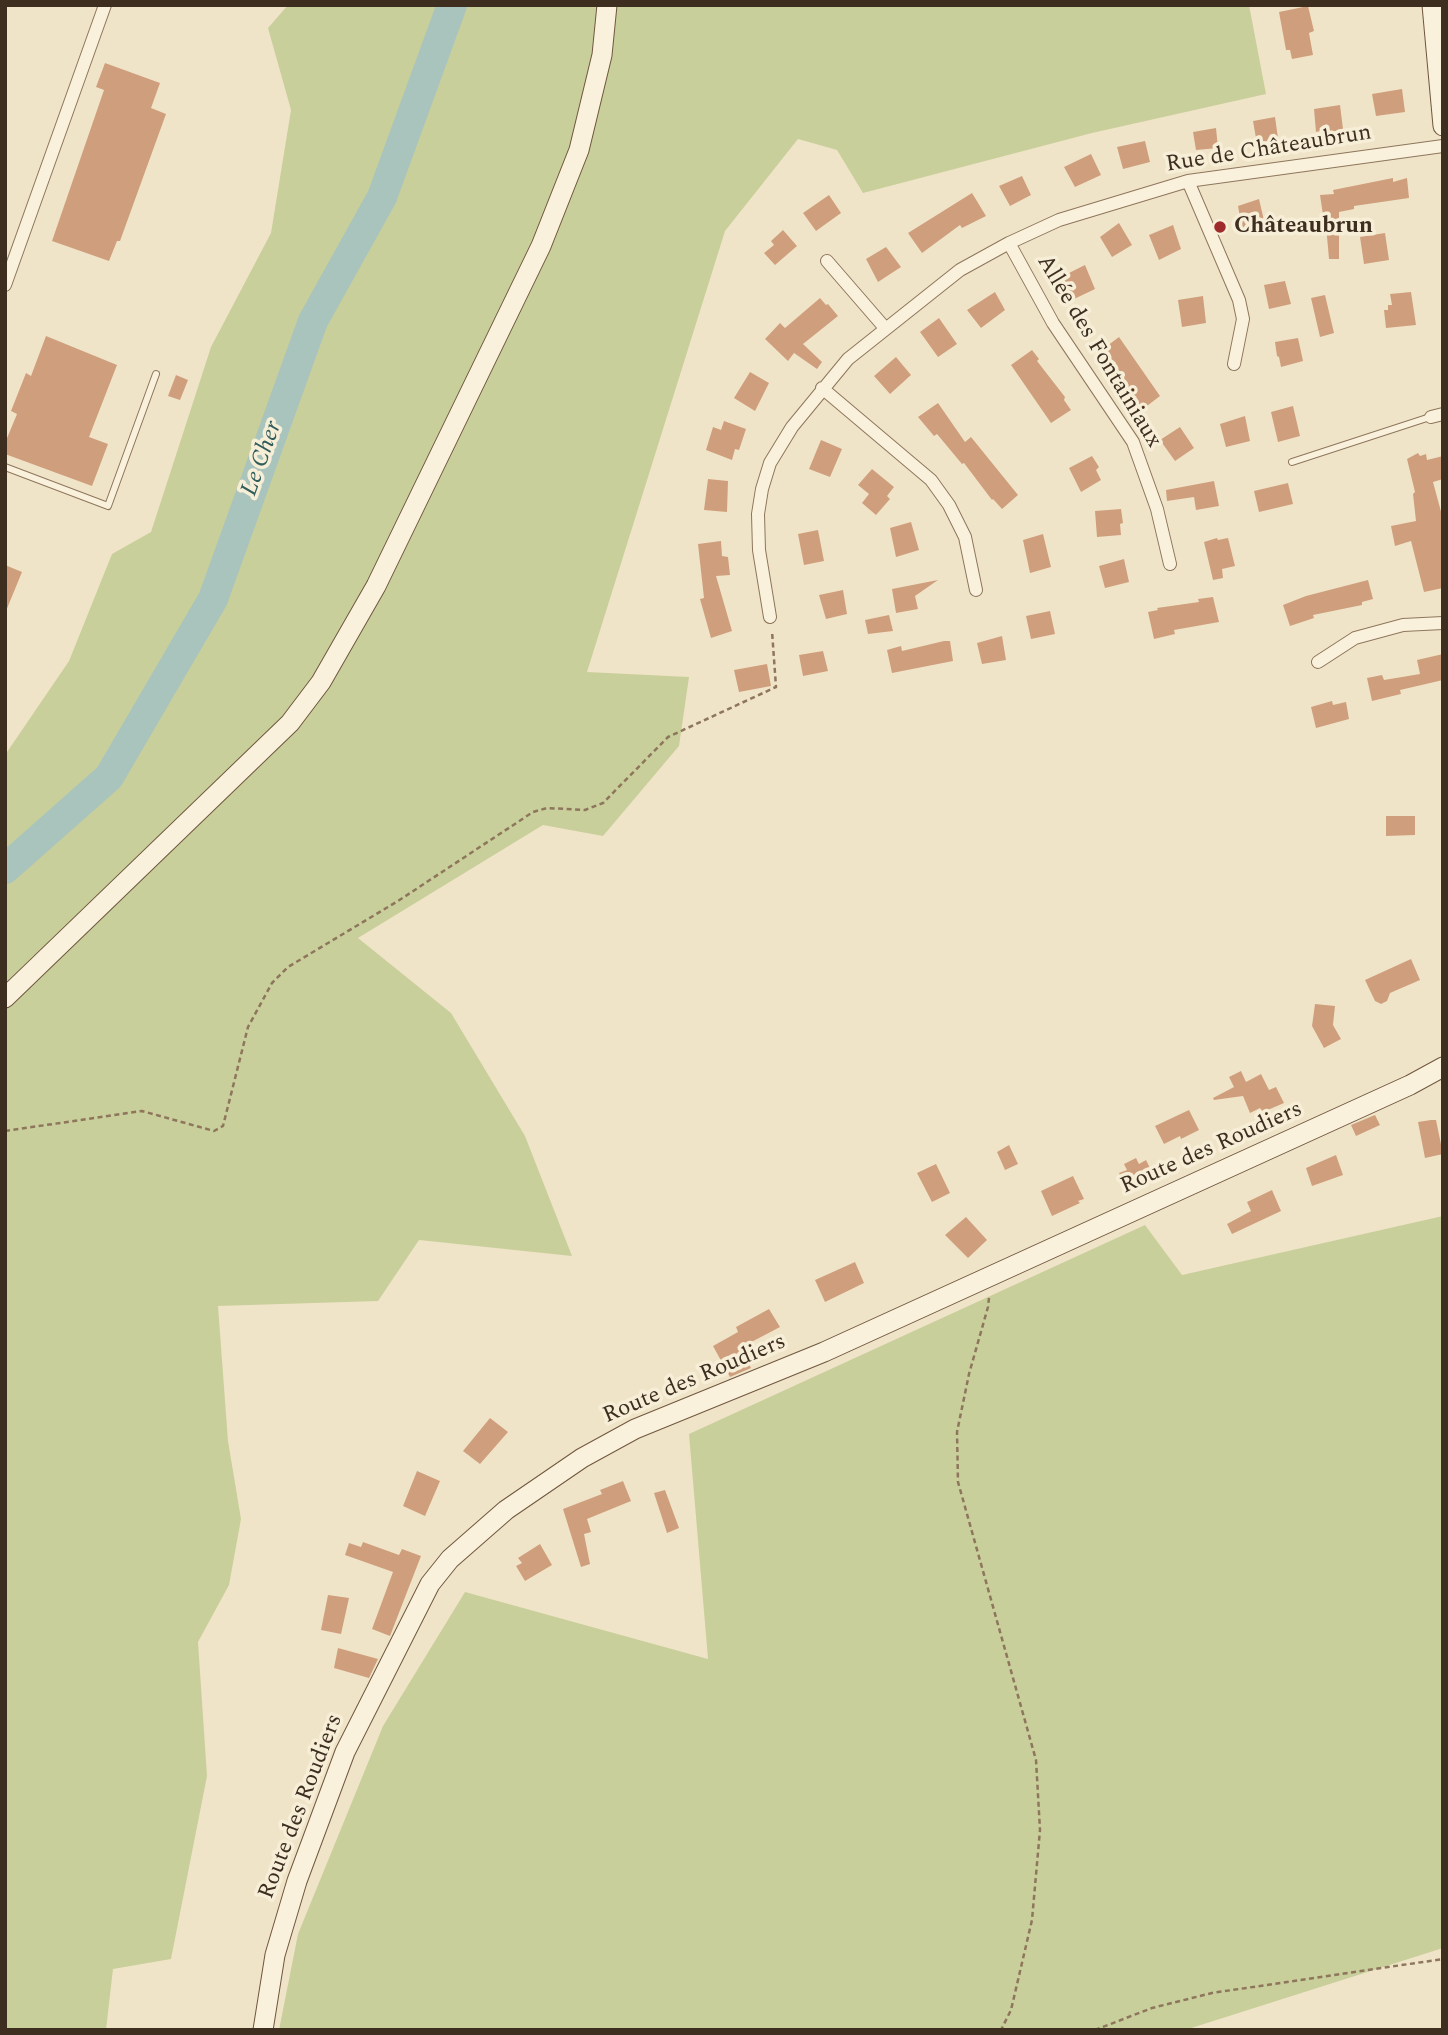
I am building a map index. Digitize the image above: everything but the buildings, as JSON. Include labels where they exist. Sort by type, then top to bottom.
[{"type":"street","points":[[5,285],[105,5]]},
{"type":"street","points":[[5,998],[290,723],[321,682],[376,586],[541,246],[579,150],[602,55],[607,5]]},
{"type":"street","points":[[1432,5],[1443,126]]},
{"type":"street","name":"Rue de Châteaubrun","points":[[770,617],[759,550],[758,514],[770,463],[792,427],[848,359],[960,271],[1009,243],[1059,220],[1188,181],[1443,146]]},
{"type":"street","points":[[1188,181],[1214,236],[1239,300],[1243,319],[1234,364]]},
{"type":"street","name":"Allée des Fontainiaux","points":[[1009,243],[1053,323],[1133,442],[1157,509],[1170,564]]},
{"type":"street","points":[[827,261],[885,328]]},
{"type":"street","points":[[822,388],[931,481],[949,505],[965,537],[976,590]]},
{"type":"street","points":[[1318,662],[1354,638],[1403,625],[1443,623]]},
{"type":"street","name":"Route des Roudiers","points":[[263,2030],[275,1955],[297,1881],[345,1752],[430,1584],[450,1559],[506,1510],[582,1458],[635,1429],[824,1352],[1398,1091],[1443,1067]]},
{"type":"lane","points":[[5,467],[108,506],[156,374]]},
{"type":"lane","points":[[1292,461],[1437,416]]},
{"type":"path","points":[[5,1131],[142,1111],[214,1131],[223,1126],[248,1027],[272,983],[288,967],[398,901],[533,812],[547,808],[585,810],[603,803],[668,737],[776,687],[770,617]]},
{"type":"path","points":[[989,1277],[988,1307],[969,1374],[957,1432],[958,1482],[1036,1760],[1040,1830],[1032,1920],[1011,2010],[1001,2030]]},
{"type":"path","points":[[1095,2030],[1152,2008],[1212,1993],[1443,1959]]},
{"type":"green space","points":[[288,5],[1249,5],[1266,94],[1092,133],[863,193],[837,150],[798,139],[725,231],[587,672],[689,677],[679,746],[603,836],[543,825],[358,938],[451,1013],[525,1136],[572,1256],[419,1240],[378,1301],[218,1306],[228,1441],[241,1519],[229,1585],[198,1642],[207,1776],[171,1959],[113,1969],[106,2030],[5,2030],[5,755],[69,661],[112,554],[151,532],[211,347],[271,233],[291,110],[268,28]]},
{"type":"green space","points":[[1443,1216],[1443,1948],[1185,2030],[279,2030],[298,1934],[383,1726],[465,1592],[708,1659],[689,1434],[1145,1225],[1182,1275]]},
{"type":"waterway","name":"Le Cher","points":[[5,869],[109,777],[213,599],[313,321],[382,197],[452,5]]},
{"type":"place","name":"Châteaubrun","points":[[1220,227]]}]
